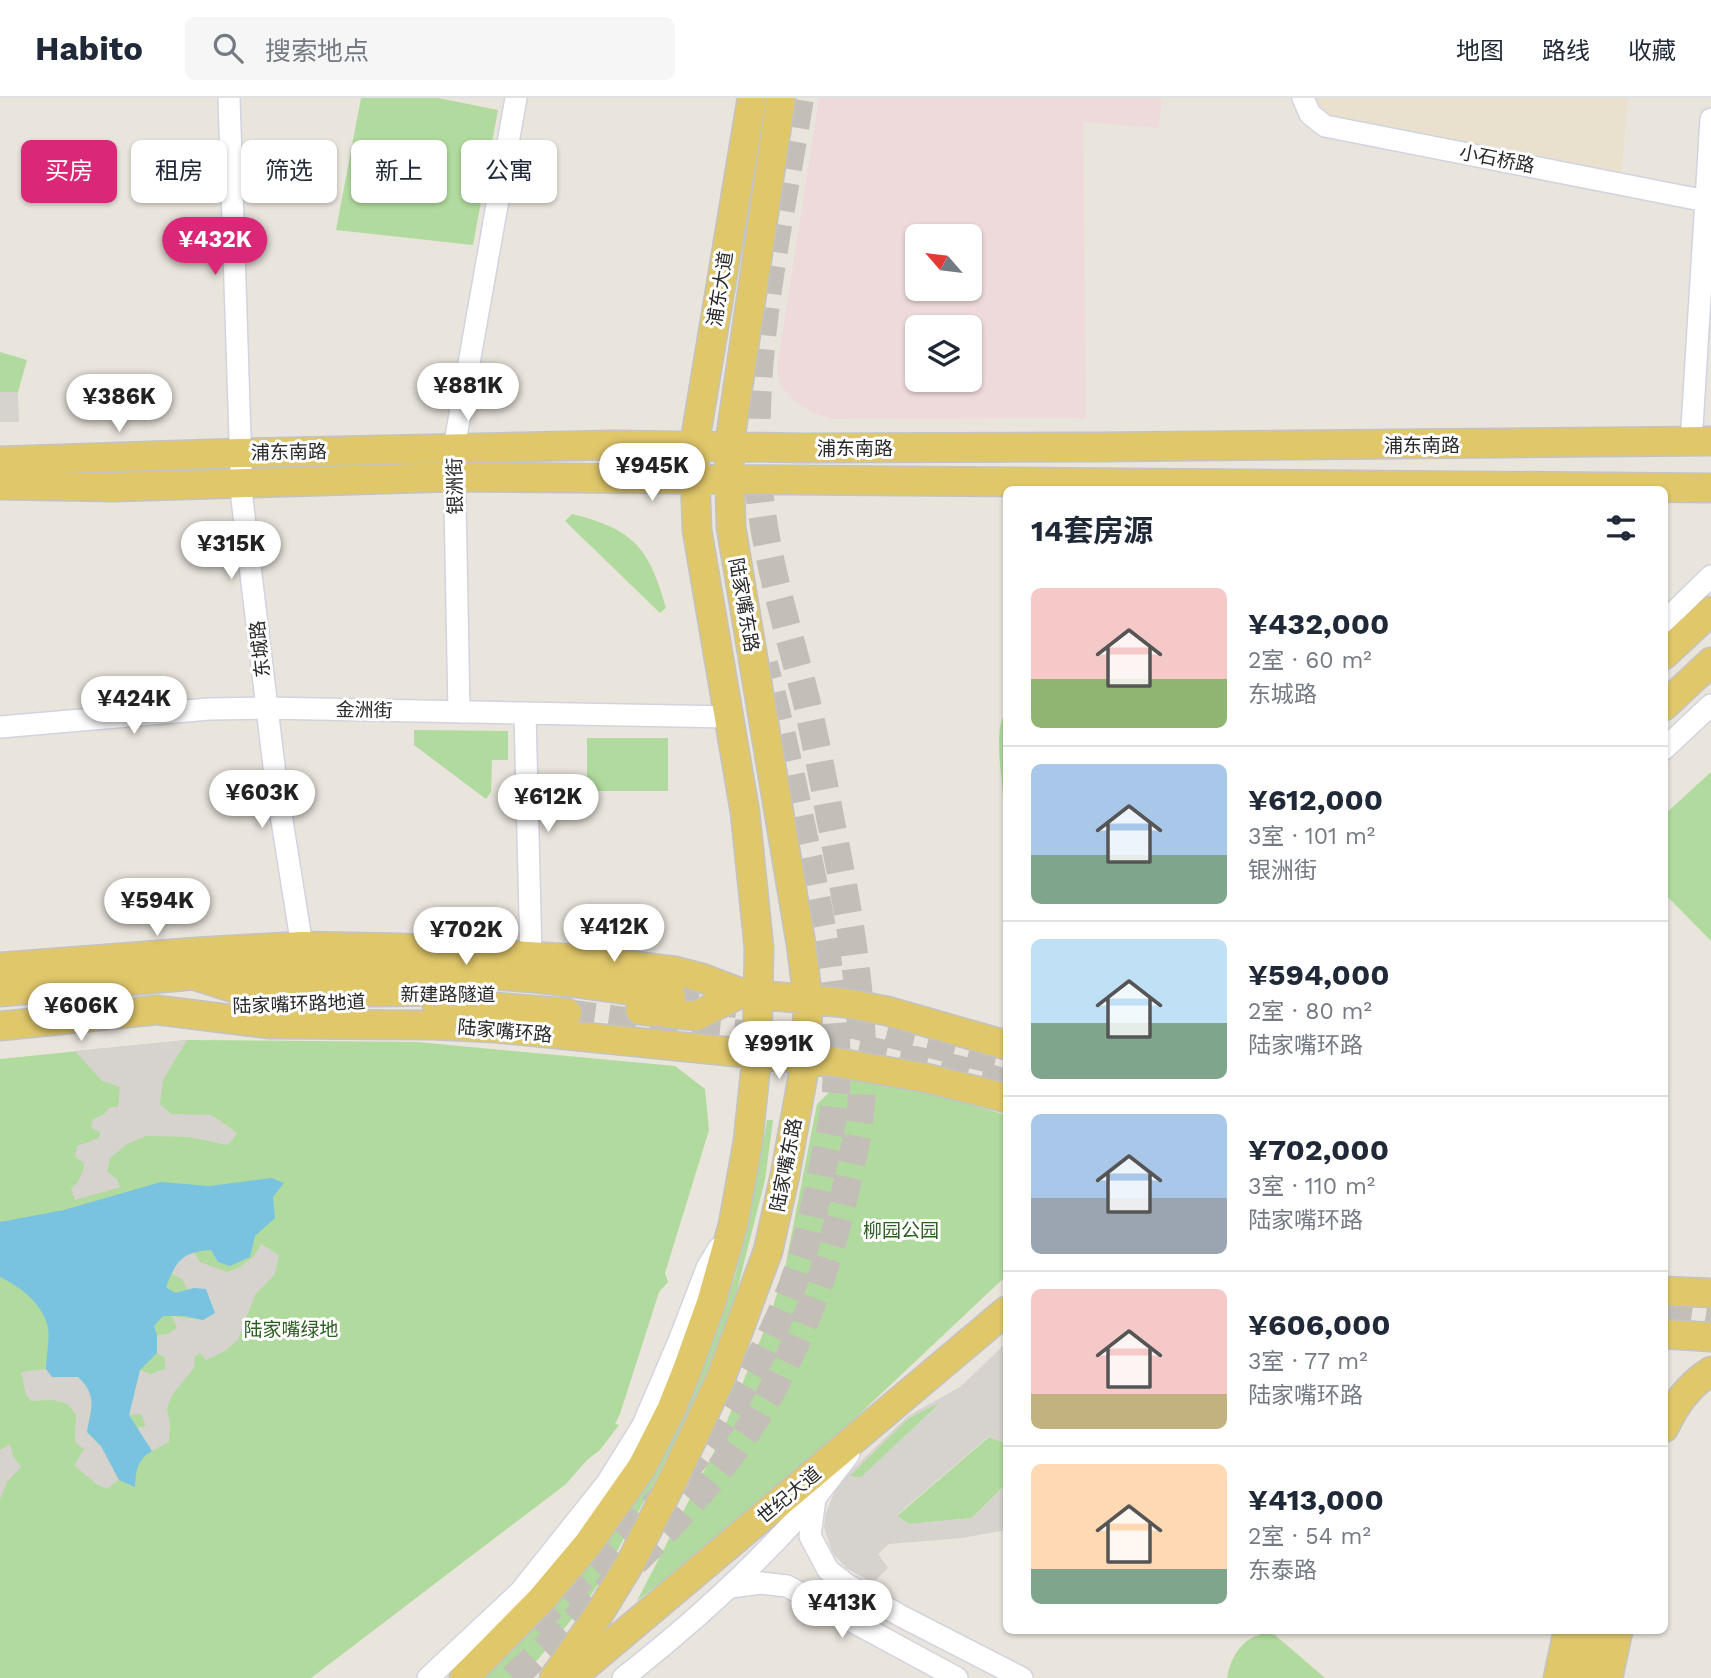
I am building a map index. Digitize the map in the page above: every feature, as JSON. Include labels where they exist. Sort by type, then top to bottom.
[{"type":"main road","name":"浦东大道","points":[[694,480],[694,447],[752,98]]},
{"type":"main road","name":"浦东大道","points":[[728,480],[729,447],[780,98]]},
{"type":"main road","name":"浦东南路","points":[[0,461],[614,445],[1086,447],[1701,442]]},
{"type":"main road","name":"浦东南路","points":[[0,485],[114,487],[454,477],[1465,486]]},
{"type":"main road","name":"陆家嘴东路","points":[[464,1678],[541,1600],[588,1544],[642,1467],[671,1410],[687,1370],[711,1303],[733,1225],[748,1141],[757,1055],[750,994],[759,947],[745,812],[697,530],[694,480]]},
{"type":"main road","name":"陆家嘴东路","points":[[554,1678],[599,1614],[632,1560],[721,1378],[768,1251],[806,1059],[808,999],[779,806],[731,527],[728,480]]},
{"type":"main road","name":"浦东南路","points":[[1668,488],[1711,488]]},
{"type":"main road","points":[[1668,651],[1711,611]]},
{"type":"main road","points":[[1668,702],[1711,662]]},
{"type":"main road","points":[[0,967],[302,946],[401,948],[577,959],[676,971],[750,994],[808,999],[887,1011],[1003,1044]]},
{"type":"main road","points":[[65,961],[156,963],[246,970],[493,975],[671,996]]},
{"type":"main road","name":"新建路隧道","points":[[0,992],[246,970]]},
{"type":"main road","name":"新建路隧道","points":[[192,975],[240,990],[389,993],[461,991],[524,995],[696,1016],[750,994]]},
{"type":"main road","name":"陆家嘴环路地道","points":[[157,1010],[297,1003],[429,1002],[487,1004],[566,1013]]},
{"type":"main road","name":"陆家嘴环路","points":[[0,1026],[157,1010],[270,1024],[496,1028],[806,1059],[926,1078],[1003,1097]]},
{"type":"main road","points":[[1668,1292],[1711,1293]]},
{"type":"main road","points":[[1668,1292],[1711,1303]]},
{"type":"main road","name":"世纪大道","points":[[571,1678],[1003,1314]]},
{"type":"main road","points":[[1668,1333],[1711,1337]]},
{"type":"main road","points":[[1668,1421],[1682,1395],[1711,1371]]},
{"type":"main road","points":[[1558,1678],[1567,1634]]},
{"type":"main road","points":[[1583,1678],[1592,1634]]},
{"type":"main road","points":[[1608,1678],[1617,1634]]},
{"type":"street","name":"东城路","points":[[229,98],[241,482],[266,708],[302,946]]},
{"type":"street","name":"银洲街","points":[[459,712],[454,448],[516,98]]},
{"type":"street","name":"小石桥路","points":[[1303,98],[1310,114],[1325,126],[1706,201]]},
{"type":"street","points":[[1701,442],[1706,201],[1711,119]]},
{"type":"street","points":[[1668,618],[1711,576]]},
{"type":"street","points":[[1668,745],[1711,705]]},
{"type":"street","name":"金洲街","points":[[0,727],[209,709],[266,708],[729,717]]},
{"type":"street","points":[[525,713],[531,956]]},
{"type":"street","points":[[428,1678],[520,1592],[607,1483],[643,1425],[707,1268],[733,1225]]},
{"type":"street","points":[[623,1678],[730,1587],[786,1532],[868,1430]]},
{"type":"street","points":[[817,1496],[810,1536],[828,1570],[874,1601],[1022,1678]]},
{"type":"street","points":[[730,1587],[761,1583],[787,1586],[957,1678]]},
{"type":"shaded area","points":[[819,98],[1162,98],[1159,128],[1083,122],[1086,418],[833,419],[813,413],[795,401],[781,386],[777,369]]},
{"type":"shaded area","points":[[1313,98],[1628,98],[1621,176],[1320,115]]},
{"type":"shaded area","points":[[0,392],[18,392],[19,422],[0,422]]},
{"type":"shaded area","points":[[187,1040],[163,1080],[160,1104],[171,1114],[210,1115],[237,1133],[228,1145],[189,1137],[146,1136],[127,1144],[110,1158],[107,1172],[117,1179],[120,1187],[75,1200],[71,1188],[78,1182],[84,1163],[75,1157],[77,1146],[99,1138],[100,1132],[91,1128],[93,1119],[103,1115],[110,1107],[118,1107],[120,1087],[102,1081],[75,1051]]},
{"type":"shaded area","points":[[261,1244],[279,1255],[275,1274],[255,1295],[238,1340],[225,1351],[206,1360],[200,1353],[195,1356],[194,1368],[172,1395],[167,1409],[170,1423],[169,1442],[152,1451],[137,1428],[146,1426],[141,1414],[129,1415],[140,1370],[151,1374],[165,1369],[165,1358],[157,1353],[157,1335],[167,1334],[177,1328],[172,1316],[203,1320],[195,1288],[188,1290],[182,1279],[172,1274],[177,1262],[193,1251],[200,1262],[227,1272],[240,1267],[254,1256]]},
{"type":"shaded area","points":[[1003,1346],[1003,1442],[988,1437],[897,1515],[909,1524],[972,1518],[1003,1487],[1003,1531],[962,1538],[889,1544],[878,1554],[888,1568],[873,1583],[846,1568],[832,1552],[824,1527],[826,1513],[838,1483],[908,1416],[960,1387]],"holes":[[[941,1402],[861,1477],[849,1477],[909,1418]]]},
{"type":"shaded area","points":[[46,1369],[52,1377],[78,1377],[87,1386],[93,1398],[87,1432],[101,1446],[119,1480],[107,1489],[96,1484],[74,1465],[84,1449],[75,1440],[76,1415],[68,1404],[54,1400],[31,1401],[26,1395],[21,1372]]},
{"type":"shaded area","points":[[10,1444],[13,1456],[21,1467],[7,1482],[0,1499],[0,1450]]},
{"type":"green space","points":[[361,98],[438,98],[498,110],[492,140],[461,140],[461,203],[481,203],[473,245],[336,230],[351,151],[351,203],[447,203],[447,140],[353,140]]},
{"type":"green space","points":[[0,352],[27,360],[18,392],[0,392]]},
{"type":"green space","points":[[572,514],[610,526],[636,544],[653,570],[666,608],[660,613],[565,521]]},
{"type":"green space","points":[[1003,717],[1003,797],[999,740]]},
{"type":"green space","points":[[414,730],[508,731],[508,760],[492,760],[491,792],[486,799],[414,745]]},
{"type":"green space","points":[[587,738],[668,738],[668,791],[587,791]]},
{"type":"green space","points":[[1711,772],[1711,941],[1668,897],[1668,811]]},
{"type":"green space","name":"陆家嘴绿地","points":[[187,1040],[417,1042],[675,1066],[705,1089],[709,1130],[665,1273],[668,1282],[659,1292],[615,1424],[619,1425],[600,1450],[587,1460],[566,1484],[311,1678],[0,1678],[0,1059]]},
{"type":"green space","name":"柳园公园","points":[[863,1078],[901,1084],[1003,1114],[1003,1279],[781,1488],[637,1601],[716,1448],[770,1316],[785,1268],[817,1104],[841,1081]]},
{"type":"green space","points":[[767,1120],[773,1120],[765,1180],[730,1318],[691,1414],[603,1577],[584,1605],[522,1678],[482,1678],[697,1380],[734,1280],[746,1235]]},
{"type":"green space","points":[[943,1400],[861,1478],[848,1476],[909,1418]]},
{"type":"green space","points":[[989,1437],[1003,1442],[1003,1487],[972,1518],[909,1524],[897,1516]]},
{"type":"green space","points":[[1258,1635],[1275,1635],[1325,1678],[1227,1678],[1239,1648]]},
{"type":"water","points":[[272,1178],[284,1183],[273,1197],[275,1218],[255,1236],[250,1257],[230,1266],[218,1262],[211,1250],[201,1251],[181,1260],[173,1271],[166,1287],[175,1293],[194,1288],[206,1289],[215,1313],[203,1320],[163,1316],[154,1326],[157,1353],[140,1370],[129,1415],[152,1451],[138,1466],[135,1487],[119,1480],[101,1446],[87,1432],[92,1403],[88,1390],[78,1377],[52,1377],[46,1369],[49,1334],[44,1316],[28,1296],[0,1277],[0,1222],[64,1210],[161,1182],[209,1186]]},
{"type":"tunnel","points":[[513,1678],[671,1525],[742,1439],[783,1370],[800,1334],[838,1221],[857,1137],[862,1056],[854,953],[816,743],[768,549],[760,498],[757,448],[757,398],[767,297],[800,98]]},
{"type":"tunnel","points":[[532,1625],[655,1505],[678,1480],[719,1426],[774,1329],[798,1269],[811,1222],[835,1102],[837,1061],[833,1000],[819,911],[764,664]]},
{"type":"tunnel","points":[[671,996],[737,1004]]},
{"type":"tunnel","points":[[567,1013],[838,1044],[957,1069],[1003,1082]]},
{"type":"tunnel","points":[[846,1023],[1003,1062]]},
{"type":"tunnel","points":[[1668,1312],[1711,1318]]}]
